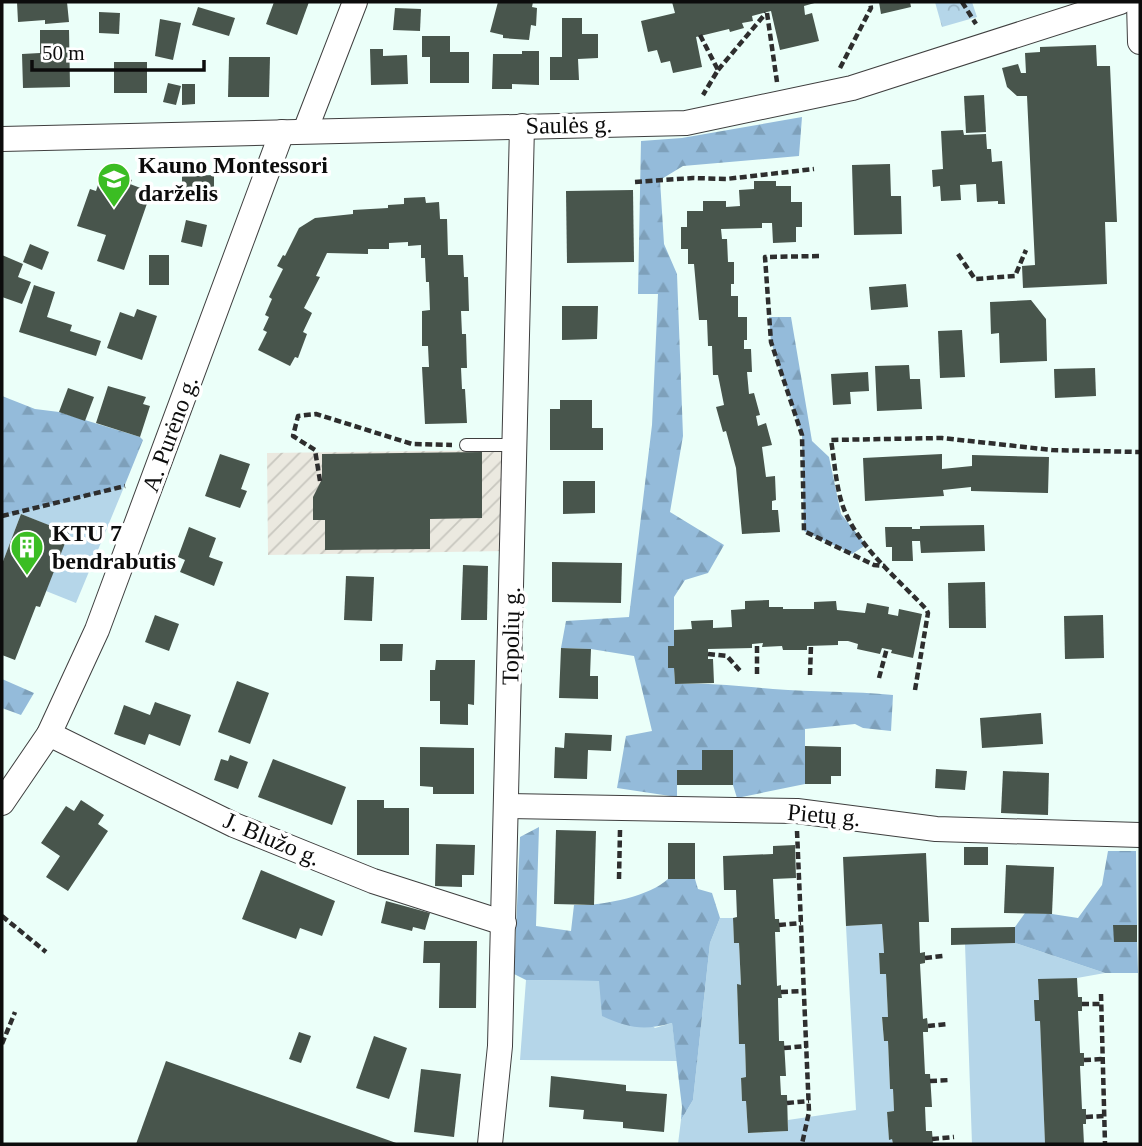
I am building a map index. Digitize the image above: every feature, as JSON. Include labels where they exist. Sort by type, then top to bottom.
[{"type":"street","name":"A. Purėno g.","points":[[2,803],[49,734],[97,630],[153,480],[294,132],[355,2]]},
{"type":"street","name":"Saulės g.","points":[[2,139],[686,123],[852,88],[1120,2]]},
{"type":"street","points":[[1139,2],[1140,42]]},
{"type":"street","name":"Topolių g.","points":[[490,1144],[500,1046],[504,923],[522,126]]},
{"type":"street","name":"J. Blužo g.","points":[[49,734],[234,825],[373,881],[504,923]]},
{"type":"street","name":"Pietų g.","points":[[507,806],[797,811],[936,828],[1140,835]]},
{"type":"lane","points":[[466,445],[515,445]]},
{"type":"path","points":[[827,94],[871,8],[870,2]]},
{"type":"path","points":[[686,123],[718,70],[767,13],[780,104]]},
{"type":"path","points":[[701,36],[718,70]]},
{"type":"path","points":[[635,182],[726,179],[814,169]]},
{"type":"path","points":[[958,254],[975,279],[1015,276],[1027,250]]},
{"type":"path","points":[[820,256],[765,257],[771,342],[802,435],[804,531],[874,565],[886,566]]},
{"type":"path","points":[[320,481],[315,450],[293,436],[299,416],[316,414],[412,443],[466,445]]},
{"type":"path","points":[[915,690],[928,614],[866,545],[846,514],[839,492],[831,440],[942,438],[1052,450],[1140,452]]},
{"type":"path","points":[[2,516],[153,480]]},
{"type":"path","points":[[757,643],[757,674]]},
{"type":"path","points":[[810,675],[811,645]]},
{"type":"path","points":[[879,678],[887,648]]},
{"type":"path","points":[[708,654],[727,656],[741,673]]},
{"type":"path","points":[[619,879],[621,808]]},
{"type":"path","points":[[797,811],[809,1101],[802,1144]]},
{"type":"path","points":[[2,916],[46,953]]},
{"type":"path","points":[[779,925],[801,923]]},
{"type":"path","points":[[925,958],[943,956]]},
{"type":"path","points":[[781,992],[804,991]]},
{"type":"path","points":[[1101,994],[1105,1144]]},
{"type":"path","points":[[1082,1004],[1101,1004]]},
{"type":"path","points":[[2,1044],[15,1012]]},
{"type":"path","points":[[928,1026],[947,1024]]},
{"type":"path","points":[[784,1048],[807,1046]]},
{"type":"path","points":[[1084,1060],[1103,1059]]},
{"type":"path","points":[[930,1081],[950,1080]]},
{"type":"path","points":[[787,1103],[809,1101]]},
{"type":"path","points":[[1086,1116],[1104,1116]]},
{"type":"path","points":[[932,1139],[954,1137]]},
{"type":"shaded area","points":[[507,450],[505,551],[268,555],[267,453]]},
{"type":"green space","points":[[935,2],[972,2],[977,17],[942,27]]},
{"type":"green space","points":[[802,117],[799,156],[683,166],[660,180],[664,244],[677,274],[683,436],[670,512],[724,545],[708,573],[685,580],[674,597],[674,646],[668,646],[668,668],[674,668],[675,684],[893,695],[891,731],[863,728],[855,724],[805,729],[805,784],[737,798],[733,785],[733,750],[702,750],[702,770],[677,770],[677,797],[617,788],[626,736],[652,731],[634,656],[591,649],[561,648],[566,621],[629,617],[652,425],[658,294],[638,294],[641,141],[682,138]]},
{"type":"green space","points":[[769,317],[791,317],[812,441],[829,457],[841,514],[866,545],[852,554],[804,531],[802,435],[771,342]]},
{"type":"green space","points":[[2,396],[35,409],[59,412],[140,437],[143,440],[124,487],[2,516]]},
{"type":"green space","points":[[124,487],[76,603],[46,591],[68,533],[21,514],[2,564],[2,516]]},
{"type":"green space","points":[[2,679],[34,693],[21,715],[2,708]]},
{"type":"green space","points":[[539,827],[536,926],[571,931],[574,905],[624,899],[649,891],[668,879],[695,879],[698,889],[712,893],[720,918],[710,943],[693,1100],[681,1120],[682,1107],[672,1023],[636,1027],[602,1016],[599,981],[526,980],[514,974],[520,837]]},
{"type":"green space","points":[[1108,851],[1136,851],[1137,925],[1114,925],[1114,941],[1137,942],[1138,973],[1105,973],[1015,943],[1015,927],[1025,913],[1078,918],[1102,885]]},
{"type":"green space","points":[[720,918],[733,918],[734,943],[739,943],[739,1043],[745,1044],[746,1077],[741,1078],[748,1133],[788,1131],[788,1120],[856,1110],[846,926],[882,924],[884,953],[879,953],[880,974],[886,974],[888,1017],[882,1018],[884,1041],[888,1041],[890,1089],[893,1089],[894,1111],[887,1112],[889,1139],[892,1139],[893,1144],[678,1144],[681,1120],[693,1100],[710,943]]},
{"type":"green space","points":[[1015,943],[1105,973],[1038,980],[1039,1000],[1035,1000],[1035,1021],[1040,1021],[1045,1144],[972,1144],[965,944]]},
{"type":"green space","points":[[526,980],[599,981],[655,1028],[672,1023],[677,1061],[520,1060]]},
{"type":"building","points":[[17,2],[67,2],[69,22],[18,22]]},
{"type":"building","points":[[274,2],[309,2],[297,35],[266,24]]},
{"type":"building","points":[[498,2],[533,2],[532,7],[537,8],[536,26],[531,25],[529,40],[503,38],[503,35],[490,32]]},
{"type":"building","points":[[672,2],[818,2],[804,6],[805,15],[812,13],[819,41],[780,50],[771,11],[752,16],[753,21],[742,23],[744,28],[696,37],[702,67],[673,73],[670,61],[661,63],[657,50],[648,52],[641,21],[675,13]]},
{"type":"building","points":[[879,2],[910,2],[911,7],[881,14]]},
{"type":"building","points":[[198,7],[235,18],[229,36],[192,25]]},
{"type":"building","points":[[395,8],[421,9],[420,31],[393,30]]},
{"type":"building","points":[[99,12],[120,13],[119,34],[99,33]]},
{"type":"building","points":[[562,18],[582,18],[582,34],[598,34],[598,58],[578,59],[579,80],[550,80],[550,57],[562,57]]},
{"type":"building","points":[[160,19],[181,23],[173,60],[155,56]]},
{"type":"building","points":[[40,30],[69,30],[70,87],[23,88],[22,54],[40,53]]},
{"type":"building","points":[[422,36],[450,36],[450,52],[469,52],[469,83],[430,83],[430,57],[422,57]]},
{"type":"building","points":[[1096,45],[1097,66],[1110,66],[1117,222],[1105,222],[1107,284],[1023,288],[1022,266],[1035,265],[1027,96],[1017,96],[1007,87],[1002,68],[1018,64],[1021,73],[1026,73],[1025,53],[1040,52],[1040,47]]},
{"type":"building","points":[[370,49],[383,49],[383,56],[407,55],[408,84],[371,85]]},
{"type":"building","points":[[522,51],[539,51],[539,85],[512,84],[512,89],[492,89],[493,54],[522,54]]},
{"type":"building","points":[[229,57],[270,57],[269,97],[228,97]]},
{"type":"building","points":[[114,62],[147,62],[147,93],[114,93]]},
{"type":"building","points":[[168,83],[181,86],[176,105],[163,102]]},
{"type":"building","points":[[182,84],[195,84],[195,104],[182,105]]},
{"type":"building","points":[[984,95],[986,132],[966,133],[964,96]]},
{"type":"building","points":[[963,130],[964,135],[986,134],[987,149],[991,149],[992,162],[1002,161],[1005,204],[998,204],[998,201],[977,202],[976,184],[960,185],[961,200],[941,201],[940,186],[933,187],[932,170],[943,169],[941,131]]},
{"type":"building","points":[[890,164],[891,196],[901,196],[902,234],[854,235],[852,165]]},
{"type":"building","name":"Kauno Montessori darželis","points":[[110,172],[132,180],[130,184],[151,192],[124,270],[97,261],[106,235],[77,226],[90,189],[96,191],[101,176],[108,178]]},
{"type":"building","points":[[214,175],[214,203],[182,203],[182,176]]},
{"type":"building","points":[[754,181],[776,181],[776,186],[791,186],[791,202],[802,202],[802,227],[796,227],[796,242],[773,243],[772,223],[762,223],[762,228],[721,229],[722,239],[727,239],[728,262],[734,262],[731,296],[738,296],[738,317],[747,317],[747,340],[744,340],[744,349],[751,349],[752,372],[747,372],[749,394],[754,393],[760,415],[756,416],[758,426],[766,423],[772,445],[762,447],[766,477],[775,476],[776,500],[772,501],[772,510],[778,510],[780,532],[742,534],[736,468],[716,407],[724,405],[718,375],[713,375],[712,346],[708,346],[707,320],[699,320],[694,264],[688,264],[688,249],[681,249],[681,227],[687,227],[687,211],[703,211],[703,201],[726,201],[726,207],[740,206],[739,190],[754,189]]},
{"type":"building","points":[[633,190],[634,262],[567,263],[566,191]]},
{"type":"building","points":[[425,197],[426,203],[439,202],[440,219],[447,219],[448,255],[463,255],[464,277],[468,277],[469,311],[461,311],[462,334],[466,334],[467,368],[461,368],[467,423],[425,424],[422,367],[429,367],[428,346],[422,346],[422,311],[430,310],[429,282],[426,282],[425,258],[421,258],[421,245],[408,246],[408,242],[389,243],[389,249],[368,249],[368,254],[327,253],[316,276],[320,277],[304,308],[312,313],[303,332],[307,334],[298,358],[295,357],[290,366],[258,350],[267,332],[263,330],[269,317],[265,315],[272,299],[269,297],[283,269],[277,266],[299,228],[315,218],[353,214],[353,210],[388,208],[388,205],[404,204],[404,198]]},
{"type":"building","points":[[186,220],[207,225],[202,247],[181,242]]},
{"type":"building","points":[[30,244],[49,252],[42,270],[23,262]]},
{"type":"building","points":[[2,255],[23,264],[18,277],[31,282],[22,304],[2,297]]},
{"type":"building","points":[[149,255],[169,255],[169,285],[149,285]]},
{"type":"building","points":[[906,284],[908,307],[871,310],[869,287]]},
{"type":"building","points":[[34,285],[55,292],[47,317],[72,325],[70,331],[101,341],[96,356],[19,332]]},
{"type":"building","points":[[1031,300],[1046,319],[1047,361],[1000,363],[999,333],[991,334],[990,302]]},
{"type":"building","points":[[562,306],[598,306],[597,339],[562,340]]},
{"type":"building","points":[[137,309],[157,316],[142,360],[107,348],[120,312],[134,317]]},
{"type":"building","points":[[962,330],[965,377],[940,378],[938,331]]},
{"type":"building","points":[[909,365],[910,379],[920,379],[922,409],[877,411],[875,366]]},
{"type":"building","points":[[1095,368],[1096,396],[1055,398],[1054,369]]},
{"type":"building","points":[[868,372],[869,391],[850,392],[851,404],[833,405],[831,374]]},
{"type":"building","points":[[108,386],[146,397],[143,404],[150,406],[140,437],[96,423]]},
{"type":"building","points":[[68,388],[94,397],[85,421],[59,412]]},
{"type":"building","points":[[560,400],[592,400],[592,428],[603,428],[603,450],[550,450],[550,409],[560,409]]},
{"type":"building","points":[[482,452],[482,518],[430,519],[430,549],[325,550],[325,520],[313,520],[313,497],[322,479],[322,454]]},
{"type":"building","points":[[220,454],[250,464],[241,489],[247,491],[240,508],[205,496]]},
{"type":"building","points":[[942,454],[942,469],[972,466],[972,455],[1049,457],[1048,493],[971,491],[971,487],[943,490],[944,496],[865,501],[863,458]]},
{"type":"building","points":[[563,481],[595,481],[595,513],[563,514]]},
{"type":"building","name":"KTU 7 bendrabutis","points":[[21,514],[69,533],[40,607],[36,606],[15,660],[2,655],[2,564]]},
{"type":"building","points":[[984,525],[985,551],[921,553],[920,541],[912,541],[913,561],[892,561],[892,547],[886,547],[885,527],[920,529],[920,526]]},
{"type":"building","points":[[189,527],[216,538],[209,557],[223,562],[214,586],[180,572],[185,560],[178,557]]},
{"type":"building","points":[[552,562],[622,563],[621,603],[552,602]]},
{"type":"building","points":[[463,565],[488,566],[487,620],[461,620]]},
{"type":"building","points":[[346,576],[374,577],[372,621],[344,620]]},
{"type":"building","points":[[985,582],[986,628],[949,628],[948,583]]},
{"type":"building","points":[[769,600],[769,607],[783,609],[814,609],[814,602],[836,601],[837,610],[865,613],[867,603],[889,607],[888,614],[898,616],[899,609],[922,614],[913,658],[882,648],[880,654],[857,649],[858,644],[848,641],[838,641],[838,645],[807,646],[807,650],[783,650],[782,646],[762,647],[763,643],[752,644],[752,648],[708,649],[708,659],[713,659],[714,683],[675,684],[674,668],[668,668],[668,646],[674,646],[674,630],[692,629],[691,621],[713,620],[713,628],[732,627],[731,610],[745,609],[745,601]]},
{"type":"building","points":[[155,615],[179,624],[169,651],[145,642]]},
{"type":"building","points":[[1103,615],[1104,658],[1065,659],[1064,616]]},
{"type":"building","points":[[380,644],[403,644],[402,661],[380,661]]},
{"type":"building","points":[[561,648],[591,649],[590,676],[598,676],[598,699],[559,698]]},
{"type":"building","points":[[436,660],[475,660],[474,705],[468,704],[468,725],[440,724],[440,701],[430,701],[430,670],[435,670]]},
{"type":"building","points":[[237,681],[269,693],[250,744],[218,732]]},
{"type":"building","points":[[155,702],[191,715],[180,746],[149,734],[145,745],[114,734],[124,705],[150,715]]},
{"type":"building","points":[[1041,713],[1043,744],[982,748],[980,718]]},
{"type":"building","points":[[565,733],[612,735],[611,751],[588,750],[587,779],[554,778],[555,747],[564,748]]},
{"type":"building","points":[[805,746],[841,747],[841,776],[831,776],[831,784],[805,784]]},
{"type":"building","points":[[420,747],[474,748],[474,794],[433,794],[433,787],[420,786]]},
{"type":"building","points":[[702,750],[733,750],[733,785],[677,785],[677,770],[702,770]]},
{"type":"building","points":[[230,755],[248,762],[238,789],[214,780],[221,759],[228,761]]},
{"type":"building","points":[[273,759],[346,787],[332,825],[258,797]]},
{"type":"building","points":[[936,769],[967,771],[965,790],[935,788]]},
{"type":"building","points":[[1003,771],[1049,773],[1048,815],[1001,813]]},
{"type":"building","points":[[81,800],[104,815],[98,824],[108,831],[68,891],[46,877],[60,856],[41,843],[66,806],[74,811]]},
{"type":"building","points":[[357,800],[384,800],[384,808],[409,808],[409,855],[357,855]]},
{"type":"building","points":[[556,830],[596,831],[594,905],[554,904]]},
{"type":"building","points":[[668,843],[695,843],[695,879],[668,879]]},
{"type":"building","points":[[436,844],[475,845],[474,875],[462,875],[462,887],[435,886]]},
{"type":"building","points":[[795,845],[796,878],[773,879],[775,919],[779,919],[780,932],[775,932],[777,986],[781,985],[782,998],[778,998],[779,1041],[784,1041],[786,1076],[780,1076],[781,1095],[787,1095],[788,1131],[748,1133],[741,1078],[746,1077],[745,1044],[739,1044],[739,943],[734,943],[736,890],[724,890],[723,856],[773,854],[773,846]]},
{"type":"building","points":[[964,847],[988,847],[988,865],[964,865]]},
{"type":"building","points":[[926,853],[929,922],[919,922],[920,953],[925,952],[925,963],[920,964],[923,1019],[927,1018],[928,1026],[928,1032],[923,1032],[925,1074],[930,1074],[932,1107],[925,1107],[926,1131],[932,1131],[933,1144],[893,1144],[892,1139],[889,1140],[887,1112],[894,1111],[893,1089],[890,1089],[888,1041],[884,1041],[882,1017],[888,1017],[886,974],[880,974],[879,953],[884,953],[882,924],[846,926],[843,857]]},
{"type":"building","points":[[1006,865],[1054,867],[1052,914],[1004,913]]},
{"type":"building","points":[[261,870],[335,901],[322,936],[300,928],[296,939],[242,919]]},
{"type":"building","points":[[386,901],[430,913],[425,930],[413,927],[412,931],[381,923]]},
{"type":"building","points":[[1113,925],[1137,925],[1137,942],[1114,942]]},
{"type":"building","points":[[1015,927],[1015,943],[951,945],[951,928]]},
{"type":"building","points":[[424,941],[477,941],[476,1008],[439,1008],[440,963],[423,963]]},
{"type":"building","points":[[1077,978],[1078,997],[1082,997],[1082,1011],[1078,1011],[1080,1053],[1084,1053],[1084,1066],[1080,1066],[1082,1109],[1086,1109],[1086,1124],[1083,1124],[1084,1144],[1045,1144],[1040,1021],[1035,1021],[1034,1000],[1039,1000],[1038,979]]},
{"type":"building","points":[[299,1032],[311,1036],[301,1063],[289,1059]]},
{"type":"building","points":[[374,1036],[407,1048],[389,1099],[356,1088]]},
{"type":"building","points":[[166,1061],[399,1144],[136,1144]]},
{"type":"building","points":[[421,1069],[461,1074],[454,1137],[414,1132]]},
{"type":"building","points":[[551,1076],[626,1085],[626,1091],[667,1094],[664,1132],[623,1128],[623,1122],[583,1119],[584,1110],[549,1107]]},
{"type":"place","name":"Kauno Montessori darželis","points":[[114,209]]},
{"type":"place","name":"KTU 7 bendrabutis","points":[[27,577]]}]
